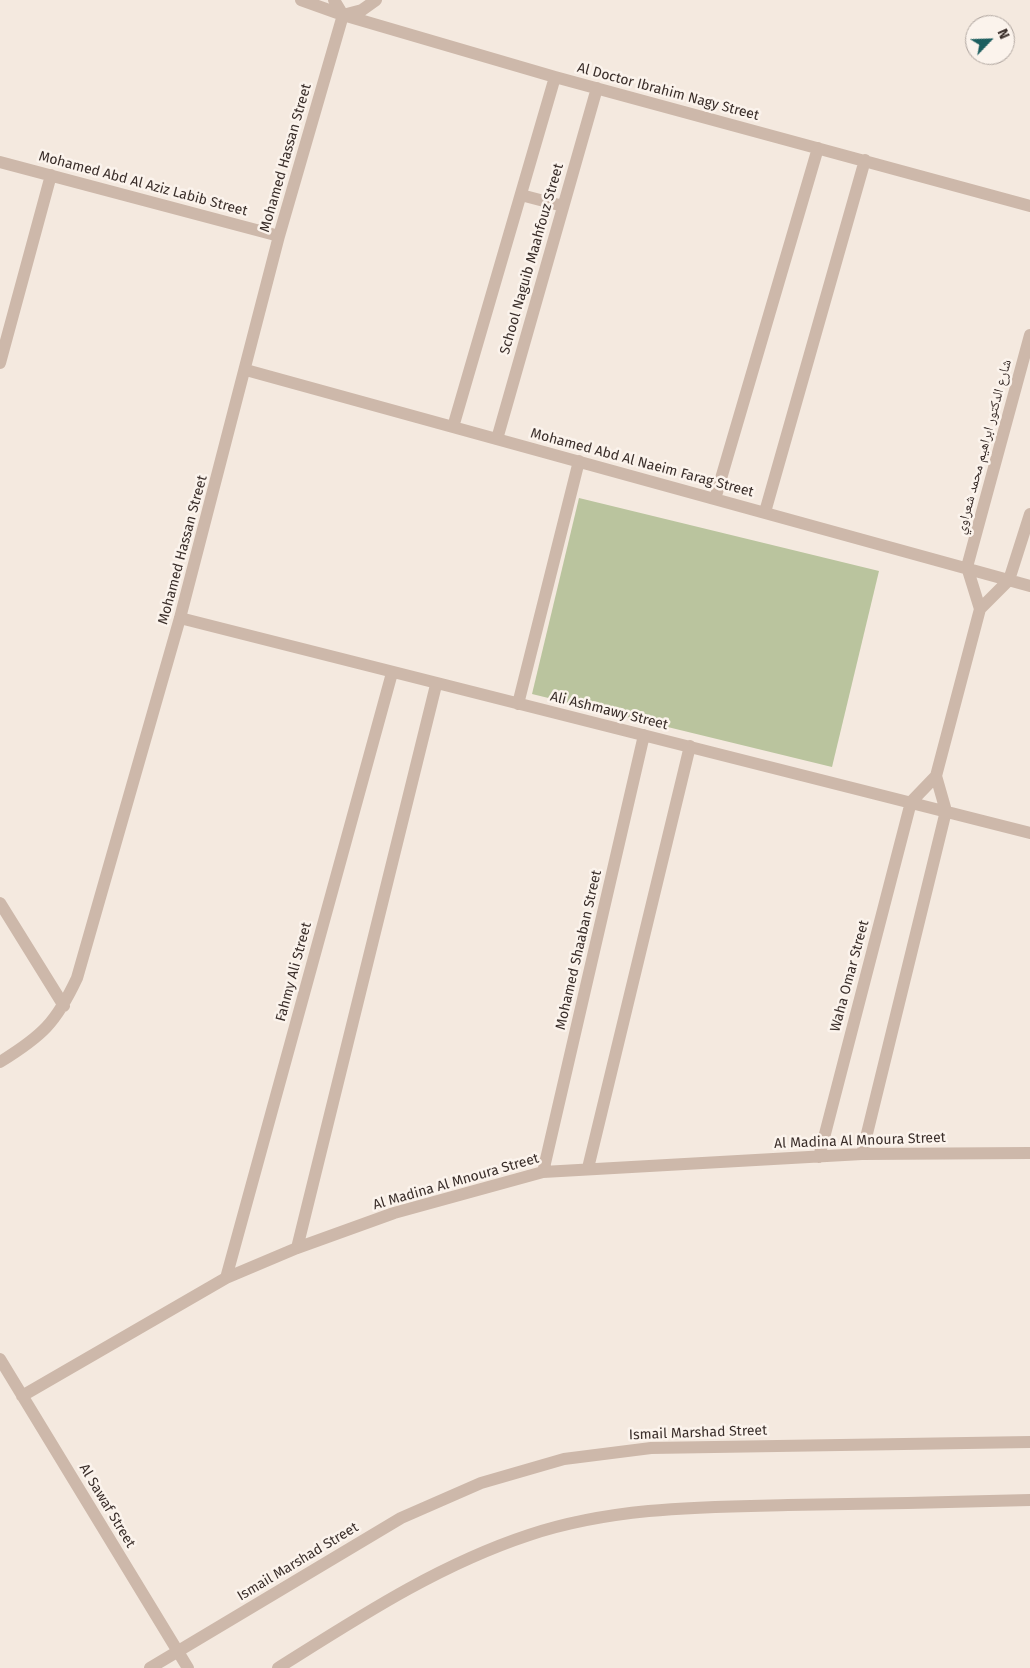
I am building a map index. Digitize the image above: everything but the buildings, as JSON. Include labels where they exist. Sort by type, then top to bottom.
[{"type":"street","name":"Al Doctor Ibrahim Nagy Street","points":[[301,0],[344,15],[555,77],[1030,206]]},
{"type":"street","points":[[334,0],[344,15],[362,10],[376,0]]},
{"type":"street","name":"Mohamed Hassan Street","points":[[0,1062],[32,1042],[50,1026],[64,1006],[77,978],[180,618],[246,370],[279,236],[344,15]]},
{"type":"street","name":"School Naguib Maahfouz Street","points":[[453,427],[555,77]]},
{"type":"street","name":"School Naguib Maahfouz Street","points":[[497,439],[596,88]]},
{"type":"street","points":[[715,498],[818,148]]},
{"type":"street","points":[[765,512],[865,160]]},
{"type":"street","name":"Mohamed Abd Al Aziz Labib Street","points":[[0,162],[279,236]]},
{"type":"street","points":[[0,363],[51,175]]},
{"type":"street","points":[[521,195],[563,206]]},
{"type":"street","name":"شارع الدكتور ابراهيم محمد شعراوي","points":[[968,568],[1030,335]]},
{"type":"street","name":"Mohamed Abd Al Naeim Farag Street","points":[[246,370],[1030,586]]},
{"type":"street","points":[[518,704],[579,461]]},
{"type":"street","points":[[980,609],[1010,580],[1030,514]]},
{"type":"street","points":[[911,802],[936,776],[980,609],[968,568]]},
{"type":"street","name":"Ali Ashmawy Street","points":[[180,618],[436,685],[690,746],[1030,833]]},
{"type":"street","name":"Fahmy Ali Street","points":[[226,1278],[392,673]]},
{"type":"street","points":[[297,1248],[436,685]]},
{"type":"street","name":"Mohamed Shaaban Street","points":[[543,1172],[644,735]]},
{"type":"street","points":[[588,1168],[690,746]]},
{"type":"street","points":[[862,1154],[946,812],[936,776]]},
{"type":"street","name":"Waha Omar Street","points":[[819,1157],[911,802]]},
{"type":"street","points":[[0,903],[64,1006]]},
{"type":"street","name":"Al Madina Al Mnoura Street","points":[[22,1396],[226,1278],[297,1248],[394,1213],[543,1172],[862,1154],[1030,1153]]},
{"type":"street","name":"Al Sawaf Street","points":[[0,1359],[188,1668]]},
{"type":"street","name":"Ismail Marshad Street","points":[[150,1668],[402,1518],[481,1483],[564,1459],[650,1448],[1030,1442]]},
{"type":"street","points":[[278,1668],[403,1590],[465,1558],[530,1534],[598,1517],[667,1508],[1030,1500]]},
{"type":"green space","points":[[579,498],[879,571],[832,767],[532,694]]}]
